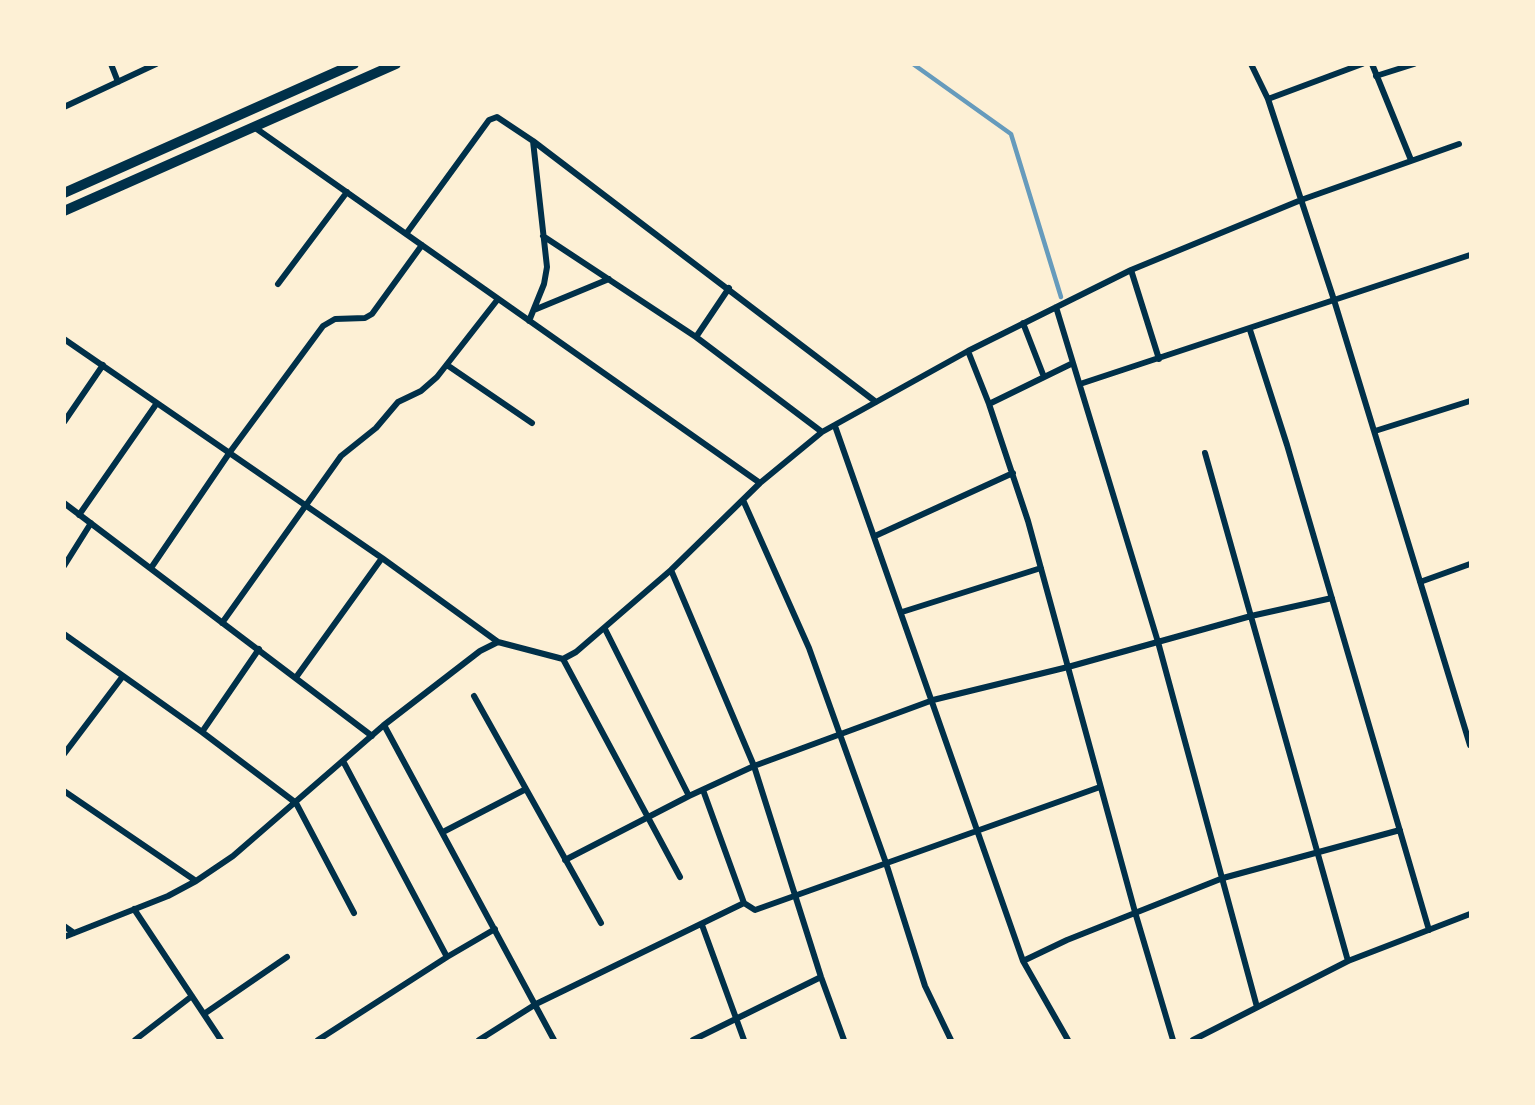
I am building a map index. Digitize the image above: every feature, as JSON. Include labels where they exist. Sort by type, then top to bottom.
[{"type":"street","points":[[111,64],[118,82]]},
{"type":"street","points":[[64,107],[156,64]]},
{"type":"street","points":[[64,193],[354,64]]},
{"type":"street","points":[[64,211],[396,64]]},
{"type":"street","points":[[1251,64],[1268,99],[1334,300],[1470,745]]},
{"type":"street","points":[[1268,99],[1362,64]]},
{"type":"street","points":[[1371,64],[1411,160]]},
{"type":"street","points":[[1376,76],[1414,64]]},
{"type":"street","points":[[406,234],[489,120],[497,117],[533,141],[729,288],[876,402]]},
{"type":"street","points":[[254,126],[760,483]]},
{"type":"street","points":[[529,321],[544,284],[547,267],[533,141]]},
{"type":"street","points":[[563,659],[605,629],[671,570],[760,483],[822,432],[968,351],[1131,270],[1300,200],[1460,144]]},
{"type":"street","points":[[101,176],[108,191]]},
{"type":"street","points":[[279,284],[347,192]]},
{"type":"street","points":[[543,236],[696,337],[822,432]]},
{"type":"street","points":[[151,568],[230,452],[322,326],[335,319],[365,318],[372,314],[423,246]]},
{"type":"street","points":[[1080,384],[1250,330],[1470,255]]},
{"type":"street","points":[[1131,270],[1159,359]]},
{"type":"street","points":[[534,310],[609,279]]},
{"type":"street","points":[[696,337],[729,288]]},
{"type":"street","points":[[222,622],[346,451],[369,435],[398,402],[428,386],[498,299]]},
{"type":"street","points":[[1056,307],[1158,642],[1257,1007]]},
{"type":"street","points":[[1023,323],[1044,377]]},
{"type":"street","points":[[1250,330],[1332,598],[1429,930]]},
{"type":"street","points":[[64,339],[382,558],[498,642],[563,659],[680,877]]},
{"type":"street","points":[[968,351],[1013,473],[1173,1041]]},
{"type":"street","points":[[989,404],[1073,363]]},
{"type":"street","points":[[447,364],[532,423]]},
{"type":"street","points":[[64,422],[103,365]]},
{"type":"street","points":[[1375,431],[1470,401]]},
{"type":"street","points":[[79,514],[157,402]]},
{"type":"street","points":[[835,426],[1023,961],[1068,1041]]},
{"type":"street","points":[[1205,453],[1348,961]]},
{"type":"street","points":[[875,536],[1013,473]]},
{"type":"street","points":[[743,500],[809,648],[886,863],[925,986],[951,1041]]},
{"type":"street","points":[[64,503],[297,676],[372,736]]},
{"type":"street","points":[[64,566],[91,524]]},
{"type":"street","points":[[297,676],[382,558]]},
{"type":"street","points":[[1420,582],[1470,564]]},
{"type":"street","points":[[902,612],[1041,568]]},
{"type":"street","points":[[671,570],[754,766],[821,977],[844,1041]]},
{"type":"street","points":[[565,861],[689,796],[754,766],[933,700],[1068,667],[1251,616],[1332,598]]},
{"type":"street","points":[[605,629],[689,796]]},
{"type":"street","points":[[64,634],[202,732],[296,803],[354,913]]},
{"type":"street","points":[[64,936],[168,896],[196,881],[232,856],[296,803],[384,725],[480,651],[498,642]]},
{"type":"street","points":[[202,732],[259,649]]},
{"type":"street","points":[[64,754],[123,676]]},
{"type":"street","points":[[474,696],[601,923]]},
{"type":"street","points":[[384,725],[554,1041]]},
{"type":"street","points":[[343,761],[447,957]]},
{"type":"street","points":[[703,789],[744,903],[755,910],[794,894],[1100,787]]},
{"type":"street","points":[[443,832],[526,789]]},
{"type":"street","points":[[64,791],[196,881]]},
{"type":"street","points":[[1023,961],[1135,912],[1223,878],[1400,830]]},
{"type":"street","points":[[479,1041],[536,1004],[702,926],[744,903]]},
{"type":"street","points":[[134,909],[222,1041]]},
{"type":"street","points":[[1193,1041],[1348,961],[1470,914]]},
{"type":"street","points":[[64,926],[74,933]]},
{"type":"street","points":[[702,926],[737,1016],[744,1041]]},
{"type":"street","points":[[318,1041],[447,957],[495,929]]},
{"type":"street","points":[[204,1014],[287,957]]},
{"type":"street","points":[[693,1041],[737,1016],[821,977]]},
{"type":"street","points":[[135,1041],[192,996]]},
{"type":"waterway","points":[[913,64],[1011,134],[1061,297]]}]
